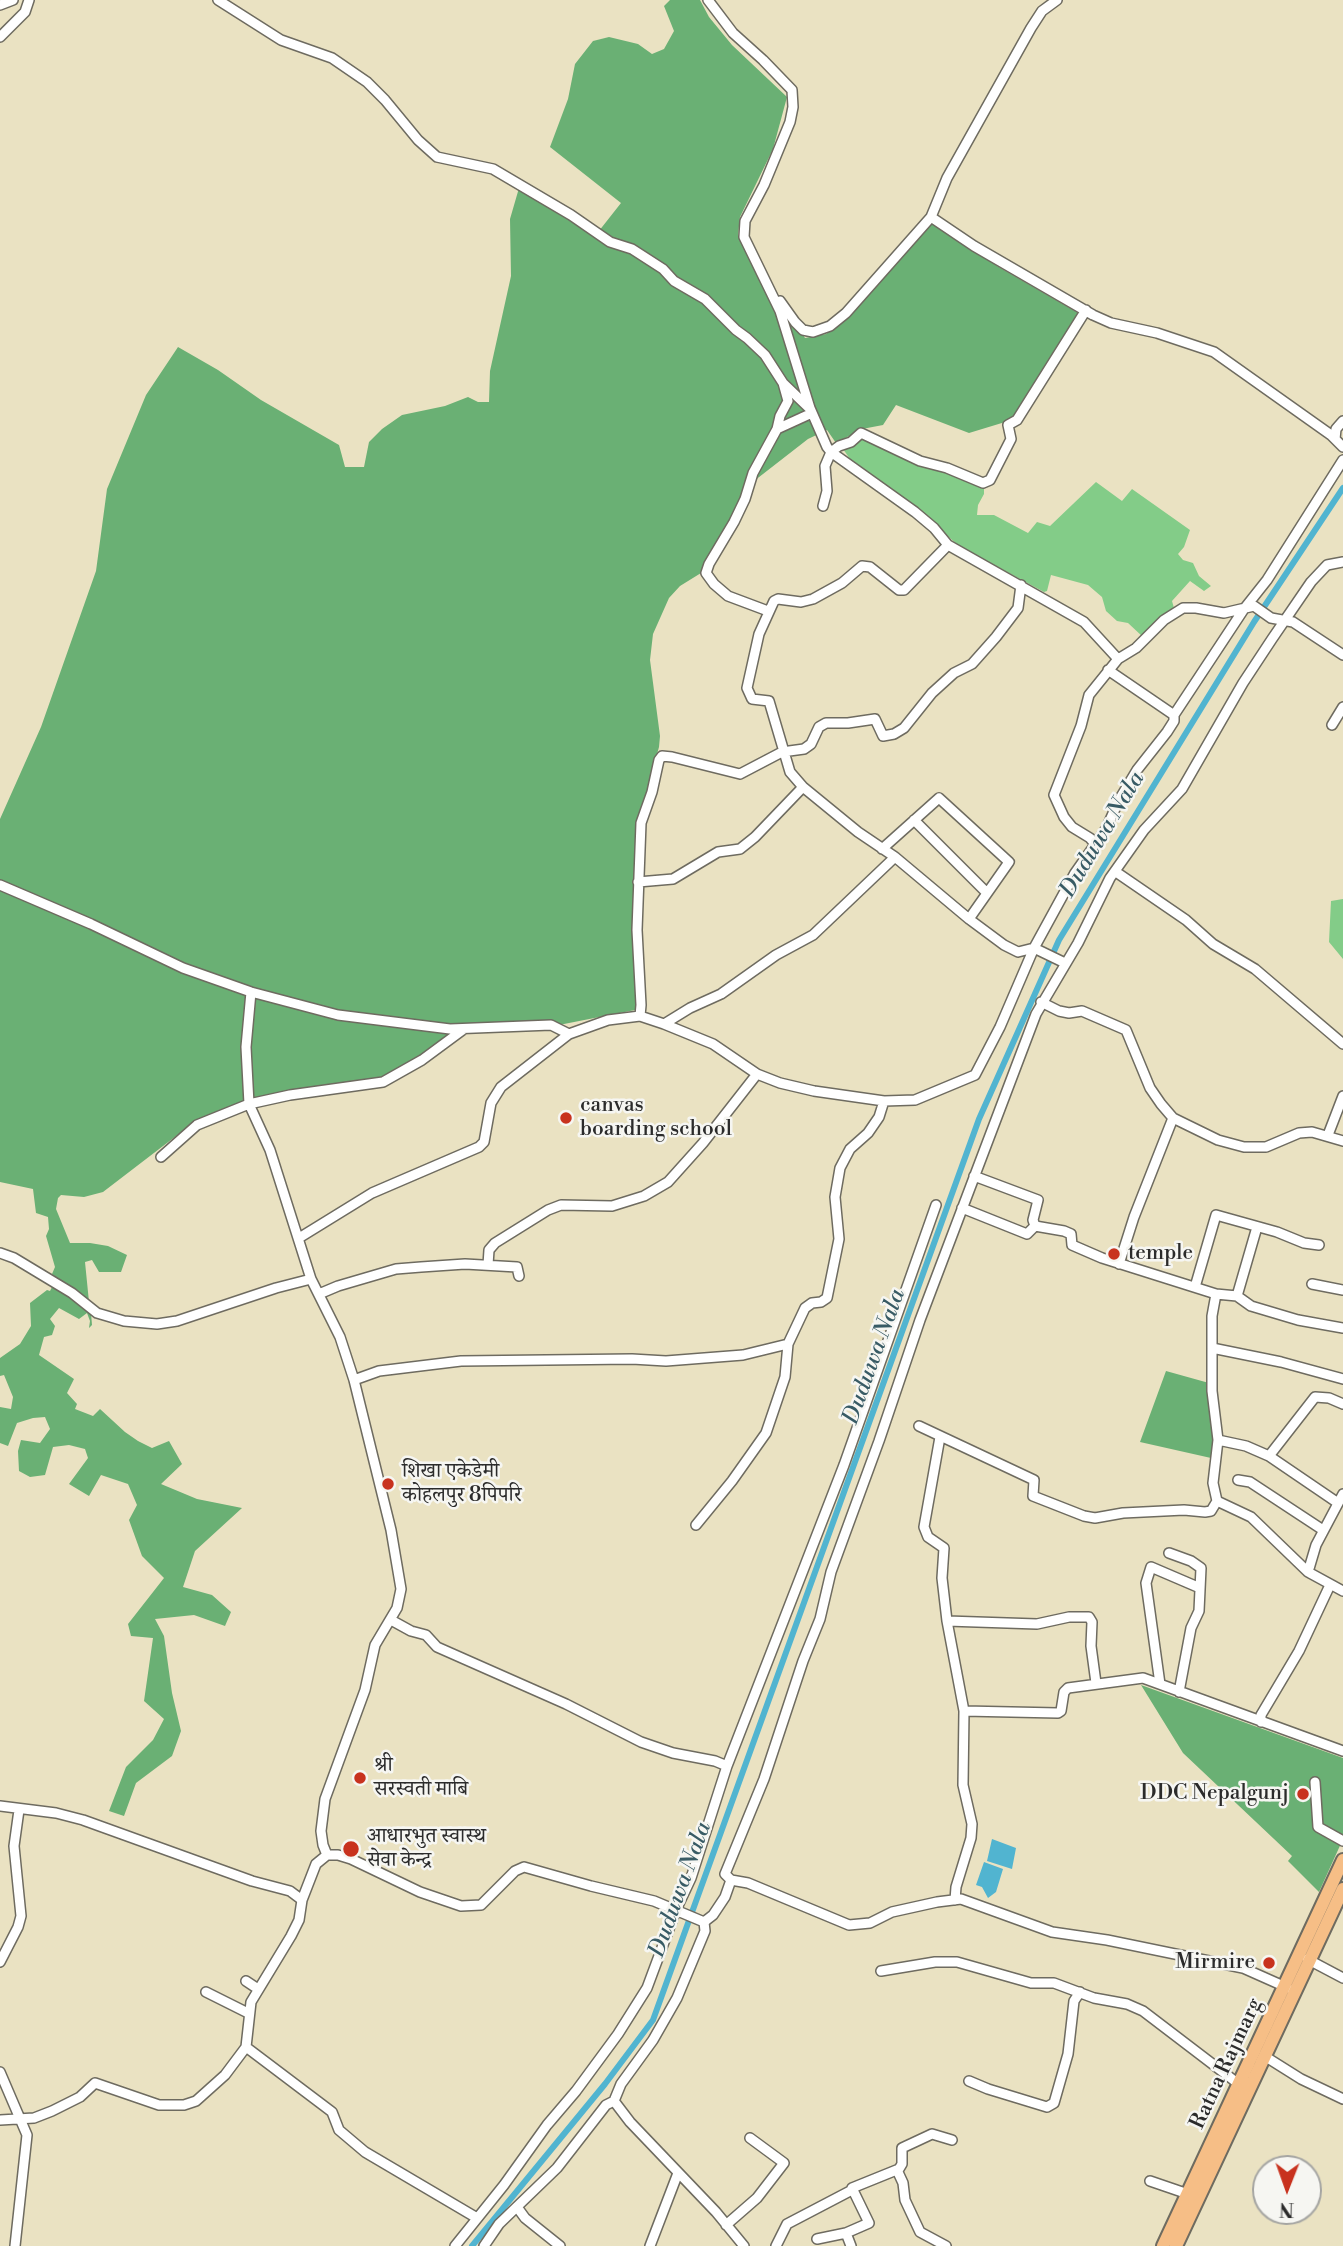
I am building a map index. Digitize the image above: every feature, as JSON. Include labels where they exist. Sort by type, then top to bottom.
[{"type":"highway","name":"Ratna Rajmarg","points":[[1163,2246],[1305,1957],[1343,1860]]},
{"type":"highway","name":"Ratna Rajmarg","points":[[1305,1957],[1343,1889]]},
{"type":"highway","name":"Ratna Rajmarg","points":[[1176,2246],[1266,2057],[1290,1989]]},
{"type":"street","points":[[0,5],[13,0]]},
{"type":"street","points":[[0,37],[25,12],[29,0]]},
{"type":"street","points":[[218,0],[281,40],[332,58],[367,82],[418,140],[437,157],[493,169],[571,215],[610,242],[632,249],[663,269],[674,281],[705,299],[765,355],[783,383],[811,411]]},
{"type":"street","points":[[708,0],[733,33],[792,90],[790,122],[764,185],[745,221],[744,237],[768,282],[794,322],[803,330],[813,332],[821,330],[846,313],[931,217],[947,178],[1031,28],[1042,11],[1057,0]]},
{"type":"street","points":[[931,217],[974,246],[1111,323],[1157,333],[1214,352],[1343,447]]},
{"type":"street","points":[[768,282],[780,311],[811,411],[831,453],[915,512],[934,528],[948,545],[1084,622],[1118,659]]},
{"type":"street","points":[[823,506],[827,491],[825,466],[831,453],[863,433],[920,461],[947,468],[983,483],[990,480],[1011,439],[1008,425],[1017,420],[1086,310]]},
{"type":"street","points":[[768,611],[728,596],[706,573],[746,499],[753,474],[777,429],[788,401],[783,383]]},
{"type":"street","points":[[777,429],[811,411]]},
{"type":"street","points":[[1335,439],[1336,429],[1343,421]]},
{"type":"street","points":[[299,1238],[372,1193],[479,1147],[484,1142],[491,1103],[500,1087],[569,1034],[607,1020],[640,1016],[664,1024],[713,1044],[757,1074],[814,1091],[884,1101],[915,1100],[975,1075],[1076,873],[1106,829],[1119,800],[1137,770],[1167,732],[1174,721],[1174,715],[1244,609],[1267,580],[1343,460]]},
{"type":"street","points":[[948,545],[904,590],[899,590],[870,567],[862,566],[824,594],[801,602],[778,599],[768,611],[759,634],[747,688],[752,699],[769,701],[782,752],[790,772],[803,787],[1004,945],[1018,951],[1038,949],[1065,962]]},
{"type":"street","points":[[1290,1989],[1243,1968],[1107,1940],[1062,1934],[961,1899],[892,1912],[870,1923],[849,1925],[732,1880],[724,1874],[764,1779],[803,1661],[820,1619],[831,1572],[907,1355],[1041,1002],[1078,943],[1097,901],[1115,872],[1144,830],[1182,789],[1243,683],[1311,582],[1327,565],[1343,562]]},
{"type":"street","points":[[640,1016],[637,930],[640,824],[652,792],[659,760],[662,757],[740,774],[782,752],[804,749],[811,744],[819,727],[826,723],[875,719],[883,736],[894,734],[905,728],[932,693],[954,673],[972,664],[1010,620],[1018,608],[1021,585]]},
{"type":"street","points":[[1096,845],[1072,827],[1054,795],[1081,726],[1089,695],[1118,659],[1136,648],[1164,620],[1183,608],[1224,613],[1254,606],[1271,618],[1286,619],[1343,655]]},
{"type":"street","points":[[1108,670],[1174,715]]},
{"type":"street","points":[[1332,725],[1343,707]]},
{"type":"street","points":[[638,882],[673,879],[718,852],[740,849],[755,838],[803,787]]},
{"type":"street","points":[[882,849],[939,798],[1009,862],[969,919]]},
{"type":"street","points":[[914,820],[987,893]]},
{"type":"street","points":[[664,1024],[721,994],[776,955],[813,935],[895,857]]},
{"type":"street","points":[[1115,872],[1186,920],[1213,944],[1255,969],[1343,1044]]},
{"type":"street","points":[[0,885],[183,968],[251,992],[338,1015],[464,1029],[551,1025],[569,1034]]},
{"type":"street","points":[[251,992],[246,1047],[249,1104],[270,1150],[312,1279],[340,1337],[354,1380],[391,1530],[401,1589],[397,1608],[375,1646],[365,1690],[325,1799],[321,1831],[327,1855]]},
{"type":"street","points":[[1041,1002],[1059,1011],[1082,1012],[1126,1030],[1150,1088],[1173,1118],[1219,1140],[1244,1147],[1266,1147],[1299,1133],[1328,1135],[1343,1141]]},
{"type":"street","points":[[161,1157],[197,1125],[249,1104],[290,1095],[383,1082],[422,1059],[464,1029]]},
{"type":"street","points":[[488,1265],[489,1250],[495,1243],[548,1210],[561,1205],[612,1206],[644,1196],[668,1182],[703,1143],[757,1074]]},
{"type":"street","points":[[1328,1135],[1343,1096]]},
{"type":"street","points":[[696,1525],[766,1433],[785,1377],[788,1344],[805,1308],[827,1298],[839,1239],[835,1197],[837,1178],[850,1149],[869,1133],[879,1117],[884,1101]]},
{"type":"street","points":[[1119,1264],[1134,1217],[1173,1118]]},
{"type":"street","points":[[974,1176],[1038,1200],[1033,1220],[1035,1226]]},
{"type":"street","points":[[455,2246],[576,2091],[639,2003],[695,1867],[726,1766],[844,1465],[936,1205]]},
{"type":"street","points":[[962,1208],[1027,1234],[1035,1226]]},
{"type":"street","points":[[1195,1287],[1216,1215],[1277,1231],[1304,1243],[1319,1245]]},
{"type":"street","points":[[1035,1226],[1071,1234],[1072,1245],[1119,1264],[1216,1294],[1237,1296],[1251,1306],[1298,1320],[1343,1328]]},
{"type":"street","points":[[1237,1296],[1257,1227]]},
{"type":"street","points":[[0,1252],[72,1293],[97,1312],[124,1321],[157,1324],[177,1321],[276,1288],[312,1279]]},
{"type":"street","points":[[319,1294],[396,1269],[488,1265],[517,1267],[519,1276]]},
{"type":"street","points":[[1312,1284],[1343,1290]]},
{"type":"street","points":[[919,1426],[1034,1480],[1033,1496],[1084,1516],[1211,1511],[1217,1501],[1213,1483],[1218,1440],[1212,1391],[1212,1316],[1216,1294]]},
{"type":"street","points":[[354,1380],[379,1371],[461,1361],[666,1361],[743,1355],[788,1344]]},
{"type":"street","points":[[1212,1348],[1281,1362],[1343,1379]]},
{"type":"street","points":[[1269,1457],[1315,1397],[1329,1398],[1343,1404]]},
{"type":"street","points":[[940,1437],[924,1527],[928,1537],[944,1548],[942,1578],[964,1711],[964,1785],[972,1824],[955,1900]]},
{"type":"street","points":[[1218,1440],[1246,1446],[1341,1498],[1323,1530],[1308,1572]]},
{"type":"street","points":[[1238,1480],[1250,1482],[1323,1530]]},
{"type":"street","points":[[1217,1501],[1251,1517],[1308,1572],[1343,1591]]},
{"type":"street","points":[[1169,1553],[1201,1568],[1199,1611],[1191,1628],[1179,1692]]},
{"type":"street","points":[[1160,1684],[1146,1583],[1151,1567],[1200,1587]]},
{"type":"street","points":[[1261,1722],[1261,1715],[1298,1651],[1330,1584]]},
{"type":"street","points":[[947,1621],[1037,1624],[1069,1617],[1089,1617],[1092,1622],[1091,1646],[1096,1683]]},
{"type":"street","points":[[391,1620],[411,1631],[426,1635],[437,1647],[566,1704],[640,1742],[726,1766]]},
{"type":"street","points":[[964,1711],[1058,1713],[1061,1711],[1064,1692],[1068,1688],[1143,1678],[1343,1751]]},
{"type":"street","points":[[1315,1782],[1318,1827],[1343,1841]]},
{"type":"street","points":[[0,1806],[56,1813],[83,1820],[252,1881],[290,1891],[302,1900]]},
{"type":"street","points":[[0,1962],[21,1916],[14,1846],[19,1810]]},
{"type":"street","points":[[0,2120],[34,2118],[80,2097],[94,2083],[159,2105],[190,2104],[225,2075],[246,2047],[248,2013],[258,1989],[299,1920],[302,1900],[316,1864],[327,1855],[351,1859],[420,1892],[461,1906],[481,1905],[515,1871],[524,1867],[654,1901],[704,1922]]},
{"type":"street","points":[[704,1922],[713,1915],[725,1897],[732,1880]]},
{"type":"street","points":[[484,2246],[499,2224],[557,2168],[606,2105],[614,2101],[621,2084],[653,2040],[677,1998],[705,1931],[704,1922]]},
{"type":"street","points":[[1305,1957],[1343,1978]]},
{"type":"street","points":[[881,1972],[935,1962],[957,1962],[1031,1983],[1054,1983],[1094,1998],[1127,2004],[1143,2011],[1240,2085]]},
{"type":"street","points":[[246,1981],[258,1989]]},
{"type":"street","points":[[206,1992],[248,2013]]},
{"type":"street","points":[[969,2081],[1048,2107],[1054,2104],[1068,2054],[1074,2001],[1080,1993]]},
{"type":"street","points":[[246,2047],[332,2112],[339,2130],[365,2152],[477,2218]]},
{"type":"street","points":[[1266,2057],[1301,2079],[1343,2099]]},
{"type":"street","points":[[0,2072],[27,2135],[15,2246]]},
{"type":"street","points":[[614,2101],[744,2246]]},
{"type":"street","points":[[776,2246],[787,2224],[852,2188],[897,2170],[902,2165],[902,2148],[933,2134],[952,2140]]},
{"type":"street","points":[[726,2224],[757,2198],[783,2163],[750,2138]]},
{"type":"street","points":[[897,2170],[903,2183],[905,2200],[920,2232],[946,2246]]},
{"type":"street","points":[[650,2246],[678,2173]]},
{"type":"street","points":[[1150,2181],[1188,2193]]},
{"type":"street","points":[[817,2239],[846,2233],[869,2223],[852,2190]]},
{"type":"street","points":[[517,2207],[525,2218],[560,2246]]},
{"type":"street","points":[[846,2233],[851,2246]]},
{"type":"green space","points":[[670,0],[700,0],[709,17],[732,45],[787,97],[773,149],[740,217],[738,235],[784,326],[797,325],[805,338],[826,334],[843,321],[933,222],[997,266],[1080,314],[1015,419],[969,433],[896,405],[883,425],[862,429],[836,443],[827,430],[808,439],[745,488],[730,524],[701,573],[680,586],[669,598],[653,634],[650,660],[660,736],[639,820],[639,1003],[635,1010],[564,1024],[458,1031],[380,1080],[282,1093],[227,1108],[180,1133],[103,1192],[84,1197],[61,1195],[56,1209],[70,1243],[108,1246],[127,1255],[121,1272],[99,1272],[92,1260],[85,1262],[89,1302],[52,1274],[55,1267],[46,1236],[49,1229],[48,1217],[36,1213],[33,1189],[0,1182],[0,819],[41,727],[96,571],[107,489],[146,395],[178,347],[218,370],[261,400],[339,445],[345,467],[364,467],[369,442],[402,415],[445,406],[468,397],[478,402],[489,402],[490,371],[511,276],[510,219],[519,188],[595,236],[621,203],[550,147],[568,99],[575,64],[593,41],[609,37],[638,44],[652,54],[664,49],[674,31],[664,6]]},
{"type":"green space","points":[[859,436],[981,485],[984,494],[978,505],[977,515],[994,515],[1028,533],[1037,522],[1050,526],[1096,482],[1122,501],[1132,489],[1190,530],[1184,547],[1178,554],[1183,560],[1193,563],[1199,576],[1211,586],[1204,591],[1190,581],[1172,601],[1174,608],[1143,637],[1128,623],[1117,621],[1106,611],[1102,597],[1088,585],[1051,575],[1047,591],[1044,592],[959,546],[852,462],[841,446]]},
{"type":"green space","points":[[1343,899],[1343,959],[1329,942],[1331,901]]},
{"type":"green space","points":[[52,1287],[73,1296],[91,1313],[92,1325],[89,1328],[87,1313],[79,1319],[59,1308],[50,1319],[55,1326],[52,1335],[44,1337],[39,1355],[74,1379],[67,1393],[77,1404],[75,1409],[93,1416],[100,1409],[125,1432],[152,1448],[169,1441],[182,1464],[161,1484],[197,1499],[242,1508],[195,1551],[183,1587],[212,1595],[231,1612],[225,1626],[194,1615],[155,1619],[164,1636],[172,1693],[181,1731],[172,1756],[136,1783],[124,1816],[109,1811],[126,1767],[153,1740],[164,1719],[144,1701],[153,1638],[131,1636],[128,1624],[164,1578],[142,1556],[129,1520],[137,1505],[128,1484],[101,1475],[89,1496],[69,1484],[88,1458],[85,1449],[69,1445],[53,1447],[45,1475],[30,1477],[19,1471],[18,1451],[21,1440],[40,1443],[50,1429],[45,1417],[17,1423],[8,1446],[0,1443],[0,1407],[11,1409],[13,1397],[4,1375],[0,1376],[0,1358],[20,1344],[31,1326],[30,1303]]},
{"type":"green space","points":[[1166,1371],[1209,1383],[1217,1444],[1211,1458],[1140,1442]]},
{"type":"green space","points":[[1141,1685],[1343,1758],[1343,1839],[1319,1892],[1288,1861],[1292,1856],[1183,1753]]},
{"type":"water","points":[[992,1839],[1016,1848],[1012,1869],[987,1861]]},
{"type":"water","points":[[984,1862],[1003,1869],[996,1892],[988,1898],[982,1887],[976,1885]]},
{"type":"waterway","name":"Duduwa Nala","points":[[472,2246],[605,2084],[653,2020],[979,1119],[1059,940],[1254,622],[1343,488]]},
{"type":"place","name":"canvas boarding school","points":[[566,1118]]},
{"type":"place","name":"temple","points":[[1114,1254]]},
{"type":"place","name":"शिखा एकेडेमी कोहलपुर 8पिपरि","points":[[388,1484]]},
{"type":"place","name":"श्री सरस्वती माबि","points":[[360,1778]]},
{"type":"place","name":"DDC Nepalgunj","points":[[1303,1794]]},
{"type":"place","name":"आधारभुत स्वास्थ सेवा केन्द्र","points":[[351,1849]]},
{"type":"place","name":"Mirmire","points":[[1269,1963]]}]
